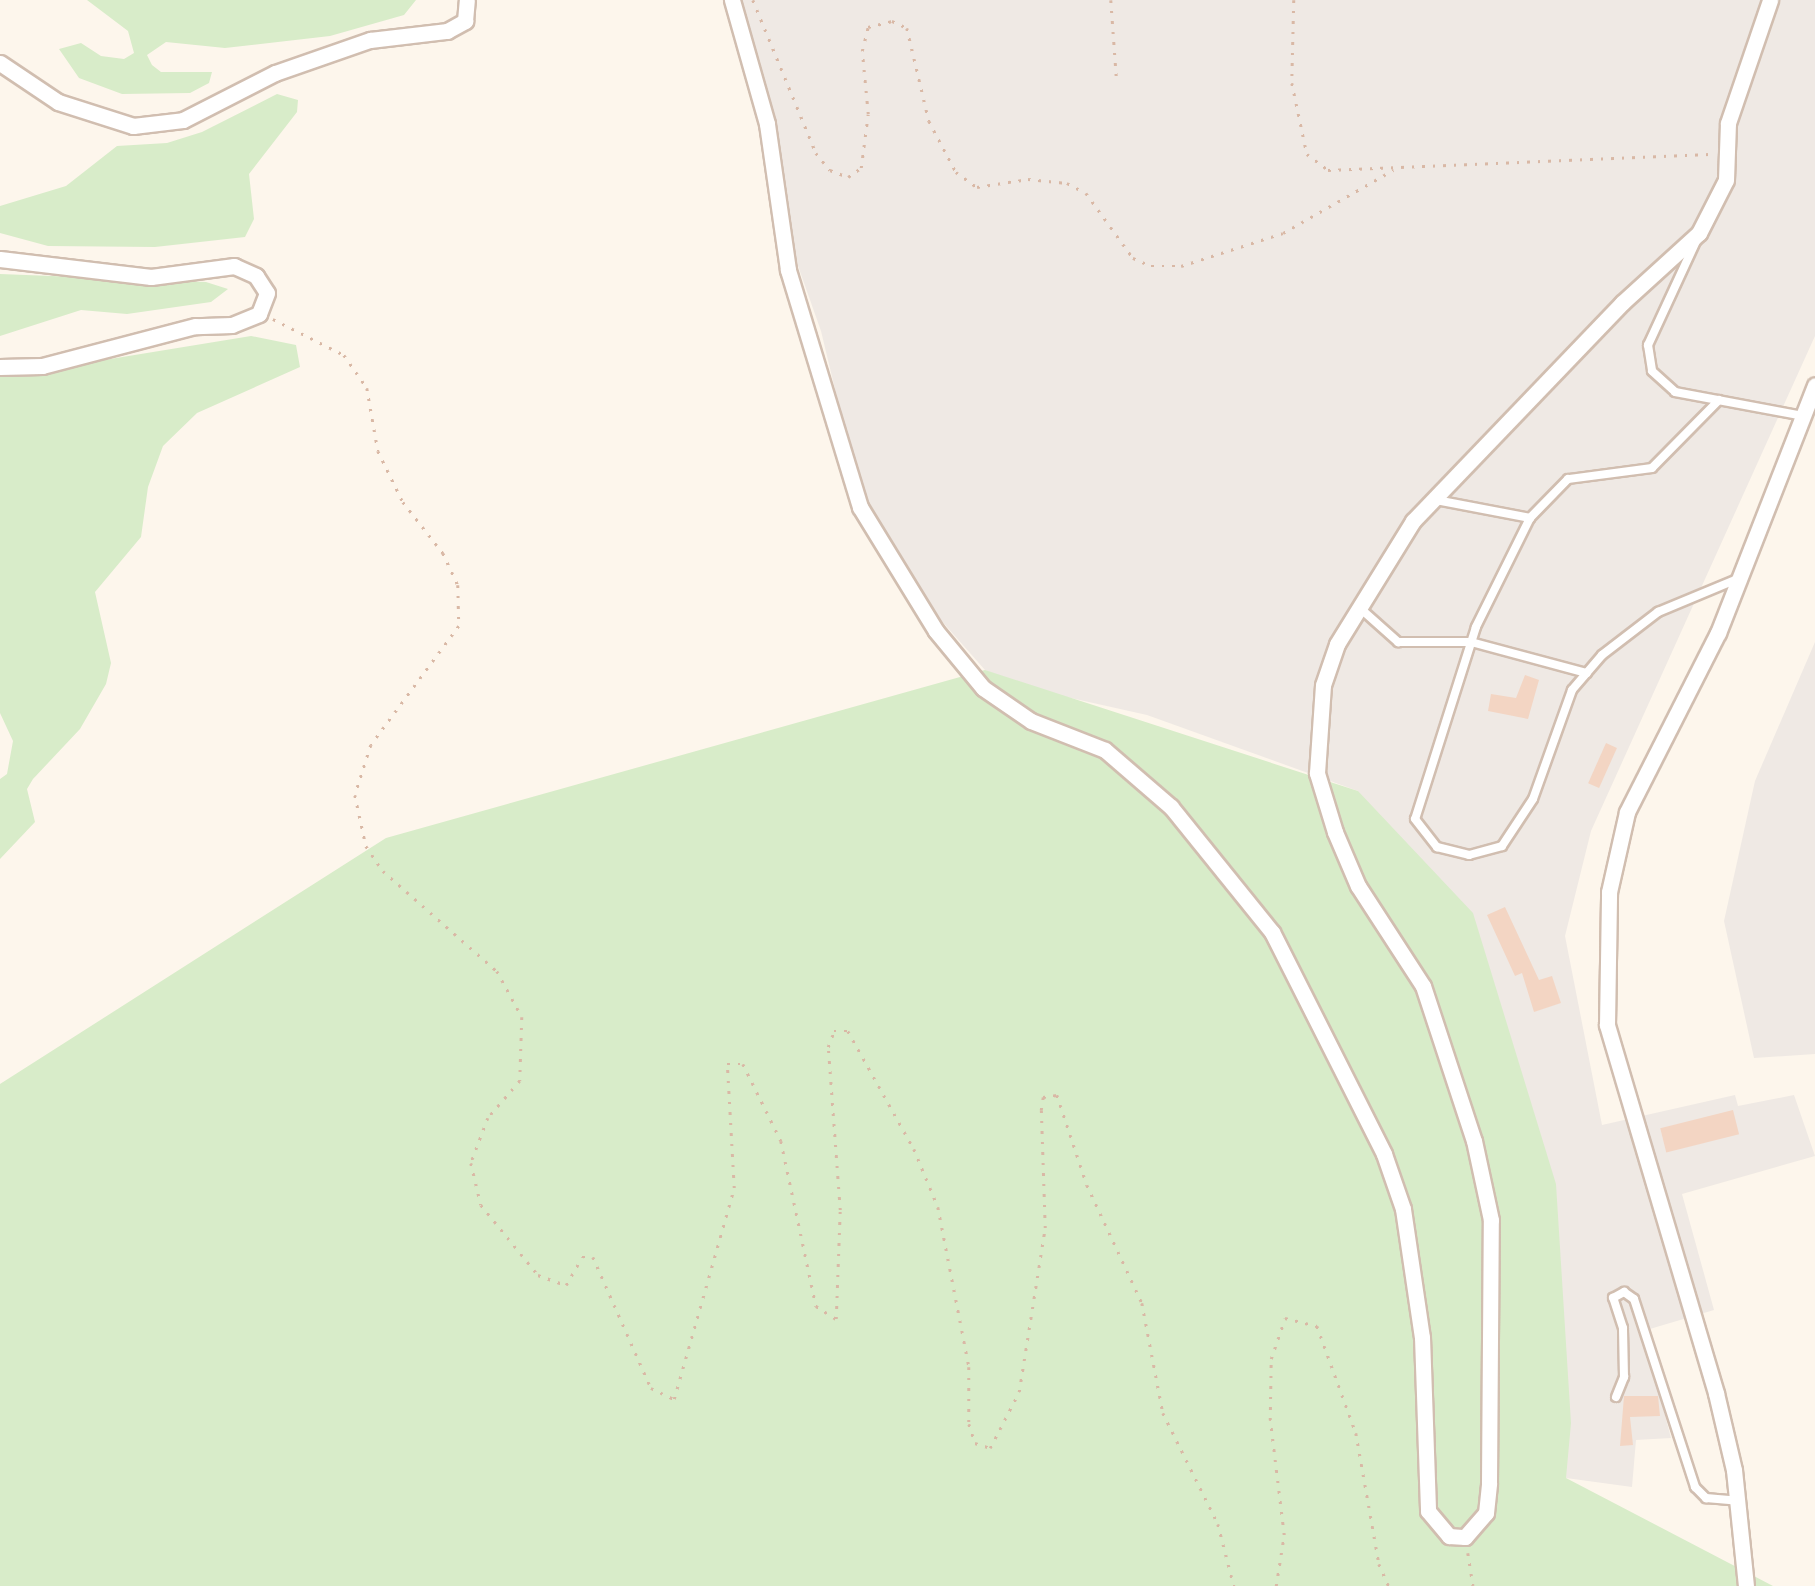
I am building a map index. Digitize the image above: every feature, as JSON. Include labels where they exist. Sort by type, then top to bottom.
[{"type":"street","points":[[0,63],[58,102],[133,126],[183,120],[275,73],[370,40],[447,31],[465,21],[467,0]]},
{"type":"street","points":[[732,0],[767,124],[788,270],[860,506],[936,630],[983,688],[1031,721],[1105,750],[1171,806],[1272,932],[1384,1154],[1403,1210],[1422,1337],[1428,1511],[1449,1536],[1465,1537],[1486,1513],[1489,1483],[1491,1220],[1474,1141],[1422,986],[1358,886],[1317,773],[1323,685],[1337,644],[1433,500],[1518,419],[1622,303],[1699,234],[1726,180],[1728,123],[1770,0]]},
{"type":"street","points":[[0,260],[151,277],[234,266],[256,276],[267,293],[259,314],[42,366],[0,367]]},
{"type":"street","points":[[1746,1586],[1738,1502],[1674,1235],[1621,1083],[1607,1025],[1608,892],[1628,812],[1718,634],[1735,580],[1815,385]]},
{"type":"lane","points":[[1699,234],[1648,345],[1652,371],[1676,392],[1803,416]]},
{"type":"lane","points":[[1719,400],[1652,468],[1568,479],[1530,518],[1470,642],[1415,820],[1437,846],[1469,855],[1502,846],[1533,799],[1572,690],[1587,672],[1658,612],[1735,580]]},
{"type":"lane","points":[[1433,500],[1530,518]]},
{"type":"lane","points":[[1362,609],[1398,642],[1470,642],[1587,672]]},
{"type":"lane","points":[[1616,1397],[1624,1377],[1623,1328],[1613,1298],[1624,1292],[1634,1299],[1695,1487],[1706,1498],[1738,1502]]},
{"type":"path","points":[[753,0],[816,152],[830,170],[848,177],[861,168],[868,114],[862,51],[868,28],[892,21],[907,28],[928,121],[956,172],[978,188],[1028,178],[1067,183],[1086,193],[1133,258],[1151,266],[1181,266],[1283,233],[1392,170]]},
{"type":"path","points":[[1110,0],[1117,83]]},
{"type":"path","points":[[1294,0],[1292,83],[1308,154],[1328,170],[1727,154]]},
{"type":"path","points":[[259,314],[344,355],[367,388],[378,450],[403,502],[443,553],[458,584],[459,626],[371,745],[355,796],[366,846],[383,871],[497,971],[522,1016],[520,1081],[488,1118],[471,1163],[482,1205],[538,1275],[566,1285],[582,1256],[593,1257],[651,1388],[674,1400],[734,1188],[727,1064],[744,1064],[782,1140],[816,1306],[836,1318],[840,1210],[828,1046],[834,1031],[848,1031],[914,1148],[938,1207],[969,1367],[968,1424],[975,1443],[990,1448],[1019,1392],[1045,1228],[1041,1110],[1043,1097],[1057,1094],[1086,1185],[1142,1303],[1163,1412],[1218,1524],[1234,1586]]},
{"type":"path","points":[[1276,1586],[1284,1535],[1270,1420],[1271,1360],[1285,1318],[1317,1326],[1356,1433],[1379,1564],[1389,1586]]},
{"type":"path","points":[[1465,1537],[1474,1586]]},
{"type":"shaded area","points":[[738,0],[1815,0],[1815,336],[1591,831],[1565,936],[1602,1125],[1735,1095],[1738,1106],[1794,1095],[1815,1156],[1682,1194],[1714,1310],[1643,1331],[1671,1438],[1636,1440],[1632,1487],[1566,1478],[1358,791],[1147,715],[1026,688],[985,670],[924,601],[859,489],[821,331],[791,246],[760,61]]},
{"type":"shaded area","points":[[1815,642],[1815,1054],[1754,1058],[1724,921],[1755,781]]},
{"type":"green space","points":[[87,0],[416,0],[404,15],[330,36],[225,48],[166,42],[147,55],[152,65],[161,72],[212,72],[209,83],[190,93],[122,94],[79,78],[59,49],[81,43],[101,56],[124,59],[134,53],[128,31]]},
{"type":"green space","points":[[277,94],[298,100],[297,112],[249,174],[254,219],[245,237],[155,247],[48,246],[0,233],[0,206],[66,186],[117,146],[167,143],[202,132]]},
{"type":"green space","points":[[0,274],[206,282],[228,289],[211,302],[127,314],[81,310],[0,336]]},
{"type":"green space","points":[[251,336],[296,345],[300,367],[197,413],[163,446],[148,487],[141,537],[95,592],[111,663],[106,684],[80,729],[33,779],[27,789],[35,822],[0,859],[0,779],[7,774],[13,741],[0,713],[0,377]]},
{"type":"green space","points":[[985,670],[1358,791],[1473,913],[1556,1184],[1571,1423],[1566,1478],[1773,1586],[0,1586],[0,1084],[386,838]]},
{"type":"building","points":[[1525,675],[1539,680],[1528,719],[1488,711],[1491,694],[1516,698]]},
{"type":"building","points":[[1606,743],[1617,748],[1599,788],[1588,783]]},
{"type":"building","points":[[1505,907],[1539,980],[1552,976],[1561,1003],[1534,1012],[1522,973],[1515,976],[1487,915]]},
{"type":"building","points":[[1733,1110],[1739,1134],[1666,1152],[1660,1128]]},
{"type":"building","points":[[1624,1396],[1658,1396],[1660,1416],[1630,1417],[1633,1445],[1620,1446]]}]
